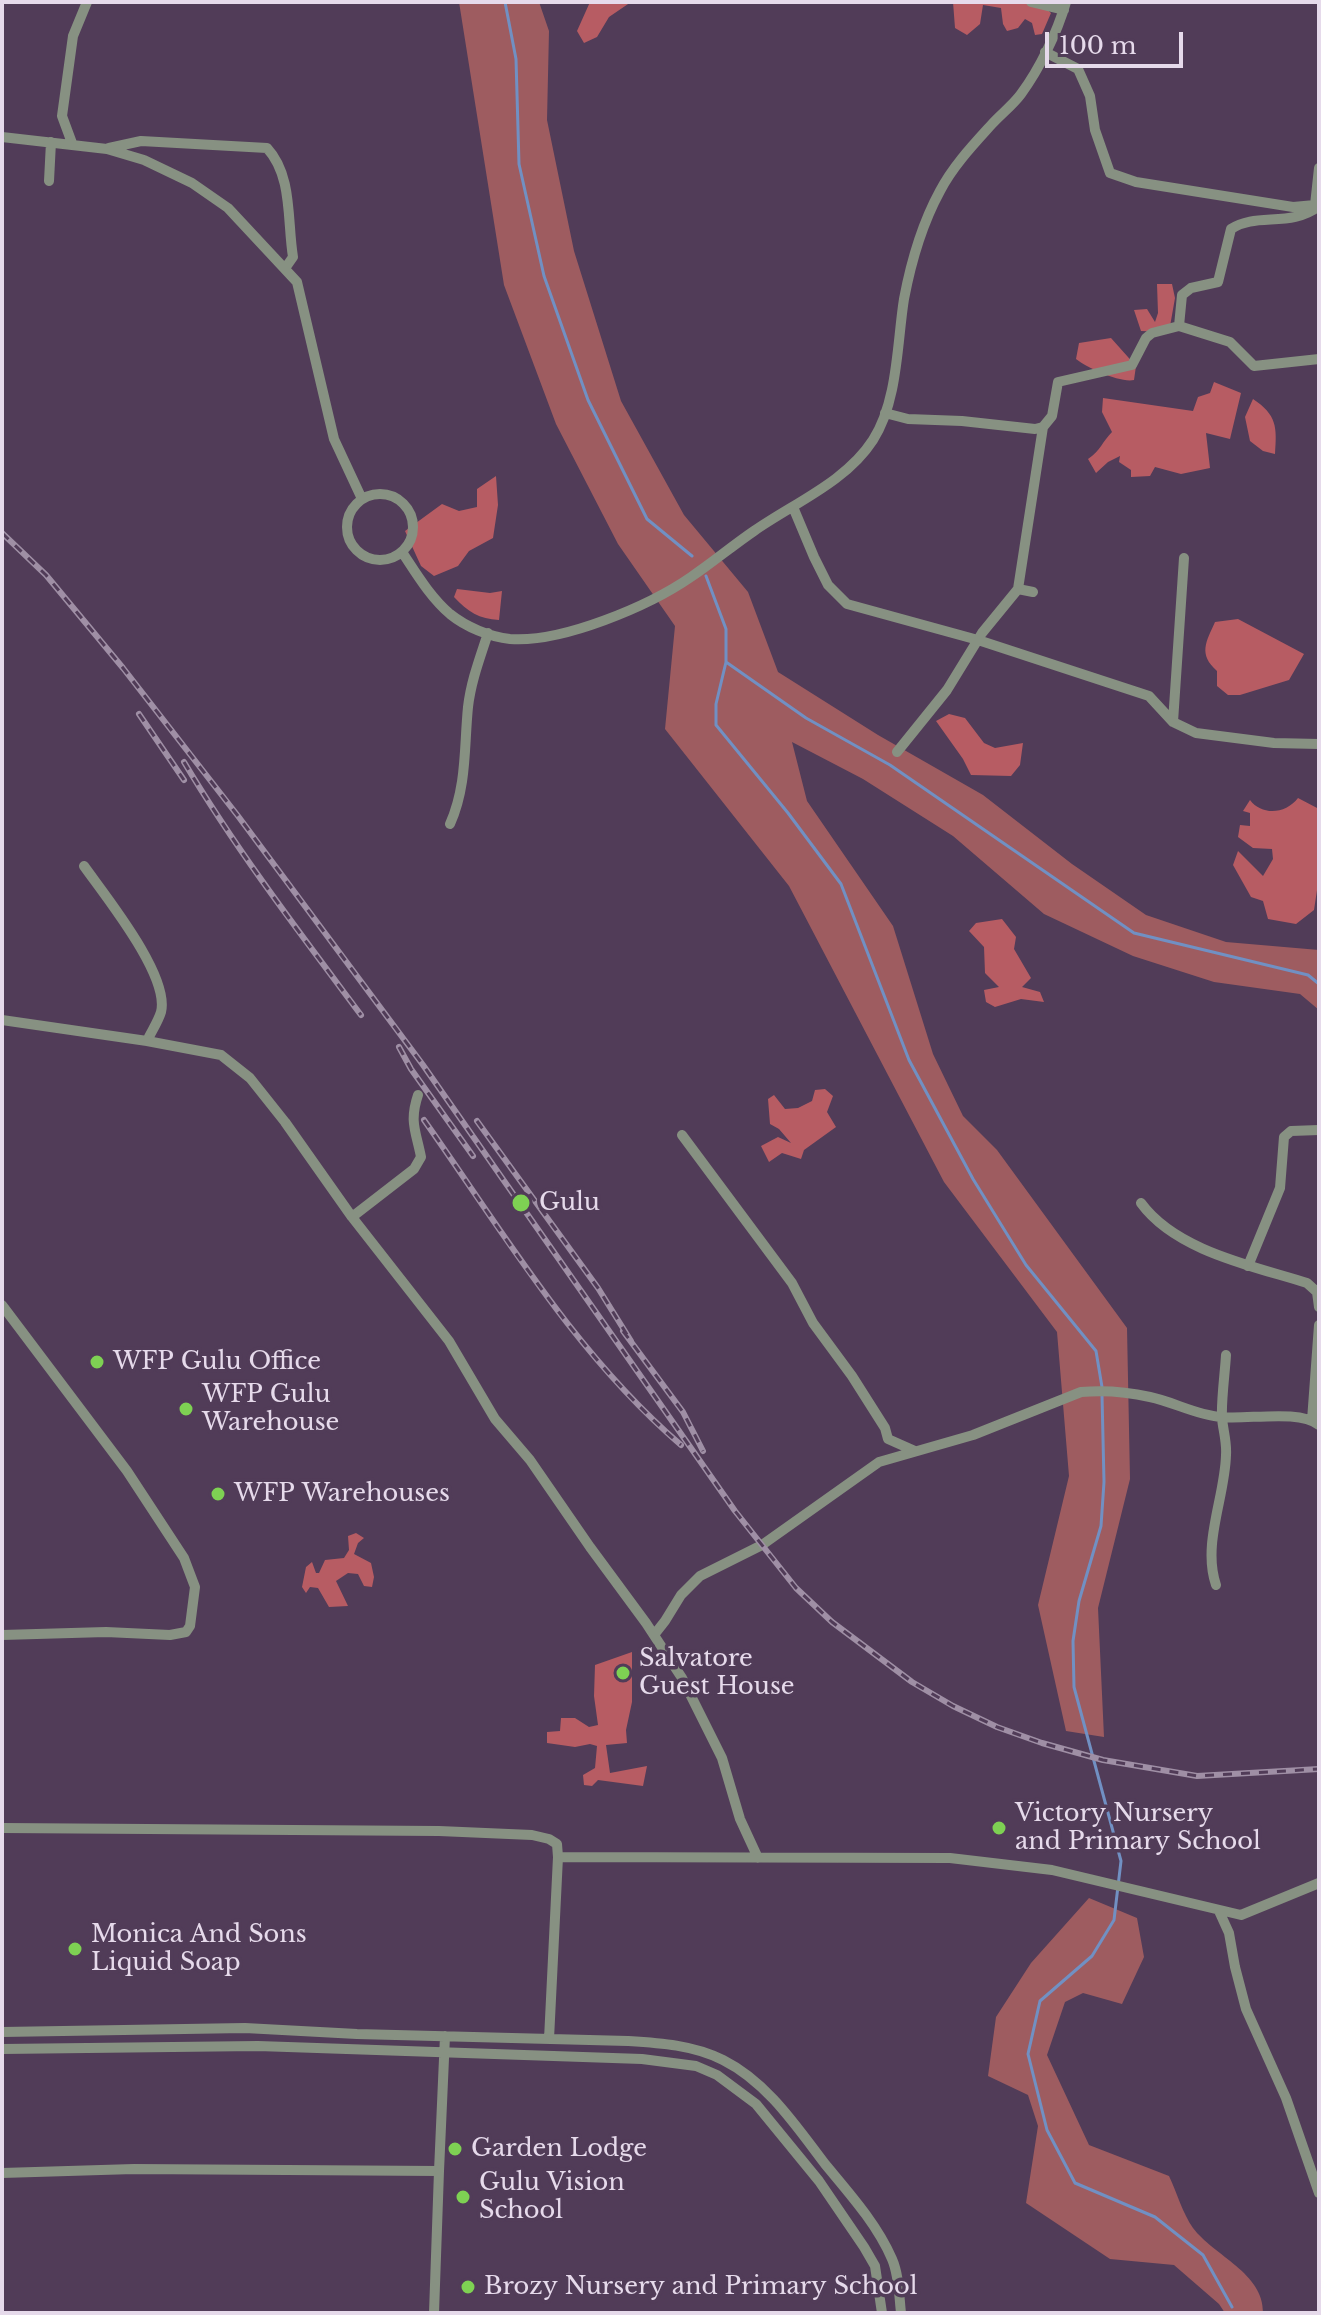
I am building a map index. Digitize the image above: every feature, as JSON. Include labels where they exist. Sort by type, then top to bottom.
[{"type":"street","points":[[72,143],[62,116],[73,36],[87,2]]},
{"type":"street","points":[[402,552],[432,595],[451,614],[475,629],[510,639],[543,637],[634,610],[689,579],[757,528],[834,479],[874,439],[885,413],[897,362],[904,298],[927,219],[955,168],[1020,96],[1045,52],[1065,6],[1031,2]]},
{"type":"street","points":[[1045,52],[1078,69],[1090,96],[1095,130],[1110,173],[1136,182],[1293,207],[1315,205],[1319,168]]},
{"type":"street","points":[[2,137],[72,143],[144,160],[192,183],[228,208],[297,282],[334,439],[362,499]]},
{"type":"street","points":[[107,149],[141,141],[267,148],[283,171],[293,257],[286,267]]},
{"type":"street","points":[[49,181],[51,142]]},
{"type":"street","points":[[1179,326],[1182,295],[1191,288],[1218,282],[1231,229],[1244,223],[1297,217],[1319,206]]},
{"type":"street","points":[[897,752],[947,690],[978,640],[1018,589],[1043,427],[1052,416],[1058,382],[1132,365],[1146,338],[1152,333],[1179,326],[1230,342],[1254,366],[1319,359]]},
{"type":"street","points":[[885,413],[924,420],[1035,429],[1043,427]]},
{"type":"street","points":[[383,493],[400,499],[411,513],[414,530],[408,547],[402,552],[394,558],[377,561],[360,555],[349,541],[346,524],[352,507],[366,496],[383,493]]},
{"type":"street","points":[[793,507],[828,585],[847,604],[978,640],[1149,696],[1159,703],[1173,722],[1196,733],[1274,743],[1319,744]]},
{"type":"street","points":[[1173,722],[1184,558]]},
{"type":"street","points":[[1018,589],[1033,592]]},
{"type":"street","points":[[450,824],[458,806],[465,772],[472,684],[488,633]]},
{"type":"street","points":[[84,866],[134,938],[162,990],[161,1012],[147,1041]]},
{"type":"street","points":[[2,1020],[221,1055],[240,1069],[285,1122],[352,1217],[449,1341],[495,1419],[530,1460],[654,1635],[682,1678],[722,1758],[740,1819],[758,1858]]},
{"type":"street","points":[[352,1217],[414,1169],[421,1157],[412,1126],[418,1095]]},
{"type":"street","points":[[1248,1266],[1280,1188],[1284,1137],[1291,1131],[1319,1130]]},
{"type":"street","points":[[682,1135],[792,1283],[813,1323],[885,1428],[888,1439],[879,1462]]},
{"type":"street","points":[[1141,1203],[1153,1219],[1166,1229],[1228,1259],[1307,1283],[1317,1292],[1319,1307]]},
{"type":"street","points":[[2,1305],[127,1471],[184,1558],[195,1587],[190,1626],[179,1634],[106,1632],[2,1635]]},
{"type":"street","points":[[654,1635],[681,1595],[700,1576],[762,1545],[879,1462],[973,1435],[1081,1392],[1098,1390],[1150,1397],[1222,1417],[1316,1422],[1319,1325]]},
{"type":"street","points":[[1216,1585],[1211,1568],[1226,1457],[1222,1417],[1226,1355]]},
{"type":"street","points":[[888,1439],[915,1451]]},
{"type":"street","points":[[2,1828],[439,1831],[532,1835],[554,1841],[558,1857],[549,2039]]},
{"type":"street","points":[[558,1857],[950,1858],[1019,1865],[1097,1880],[1241,1915],[1319,1883]]},
{"type":"street","points":[[1219,1911],[1229,1933],[1246,2009],[1286,2098],[1319,2193]]},
{"type":"street","points":[[1229,1933],[1241,1915]]},
{"type":"street","points":[[2,2032],[245,2028],[668,2044],[703,2051],[741,2070],[781,2107],[841,2182],[882,2241],[897,2275],[901,2313]]},
{"type":"street","points":[[434,2313],[445,2036]]},
{"type":"street","points":[[2,2049],[204,2046],[445,2051],[665,2060],[696,2066],[717,2075],[756,2104],[819,2181],[875,2266],[882,2313]]},
{"type":"street","points":[[2,2173],[150,2169],[439,2171]]},
{"type":"shaded area","points":[[459,2],[539,2],[549,31],[547,120],[574,251],[621,401],[684,515],[748,592],[778,672],[878,735],[983,795],[1072,864],[1146,915],[1226,942],[1319,950],[1319,1010],[1300,994],[1214,982],[1133,956],[1044,914],[953,836],[863,779],[792,742],[807,801],[893,926],[933,1054],[963,1116],[997,1150],[1127,1328],[1130,1479],[1098,1608],[1104,1737],[1066,1731],[1038,1605],[1069,1476],[1057,1332],[944,1182],[789,886],[665,729],[675,626],[618,544],[556,424],[504,285]]},
{"type":"shaded area","points":[[590,2],[631,2],[609,17],[597,37],[584,43],[577,31]]},
{"type":"shaded area","points":[[953,2],[1039,2],[1051,13],[1042,34],[1035,35],[1032,23],[1025,19],[1018,28],[1007,31],[1001,8],[983,5],[980,24],[967,35],[955,28]]},
{"type":"shaded area","points":[[1157,284],[1172,284],[1175,298],[1169,332],[1141,331],[1134,310],[1147,309],[1155,322],[1158,313]]},
{"type":"shaded area","points":[[1111,338],[1136,366],[1134,380],[1104,374],[1076,359],[1079,343]]},
{"type":"shaded area","points":[[1214,382],[1241,393],[1230,439],[1206,433],[1210,468],[1181,474],[1155,467],[1150,476],[1131,477],[1131,470],[1119,462],[1120,456],[1096,473],[1088,459],[1112,432],[1102,412],[1103,398],[1193,411],[1198,397],[1210,393]]},
{"type":"shaded area","points":[[1253,399],[1274,422],[1275,454],[1263,451],[1250,441],[1245,417]]},
{"type":"shaded area","points":[[496,476],[498,505],[493,538],[469,551],[458,566],[434,576],[421,566],[405,531],[442,504],[459,511],[477,507],[477,489]]},
{"type":"shaded area","points":[[457,589],[490,593],[502,591],[499,620],[469,611],[454,597]]},
{"type":"shaded area","points":[[1238,619],[1304,654],[1289,680],[1240,695],[1228,695],[1217,686],[1217,671],[1207,659],[1207,642],[1215,622]]},
{"type":"shaded area","points":[[949,714],[965,718],[984,743],[995,748],[1023,743],[1020,765],[1011,776],[971,775],[936,721]]},
{"type":"shaded area","points":[[1298,798],[1319,809],[1319,877],[1314,910],[1296,924],[1268,919],[1263,901],[1251,897],[1233,865],[1238,851],[1263,876],[1273,859],[1272,849],[1253,848],[1238,837],[1240,825],[1250,826],[1250,813],[1243,811],[1250,800],[1261,809],[1274,811],[1287,807]]},
{"type":"shaded area","points":[[1002,919],[1016,937],[1014,949],[1031,978],[1022,987],[1040,992],[1044,1002],[1021,999],[995,1007],[986,1002],[984,990],[999,987],[985,973],[984,947],[969,931],[976,923]]},
{"type":"shaded area","points":[[825,1089],[833,1096],[827,1112],[836,1127],[804,1150],[801,1159],[782,1153],[769,1162],[761,1146],[778,1137],[791,1143],[770,1124],[768,1099],[774,1095],[785,1109],[798,1108],[812,1101],[815,1090]]},
{"type":"shaded area","points":[[356,1533],[364,1538],[358,1543],[354,1554],[371,1563],[374,1577],[372,1587],[364,1586],[358,1574],[348,1573],[336,1581],[348,1606],[329,1607],[318,1588],[310,1587],[306,1593],[302,1587],[306,1567],[312,1562],[316,1573],[319,1573],[325,1560],[344,1558],[349,1550],[348,1536]]},
{"type":"shaded area","points":[[632,1652],[632,1702],[626,1730],[627,1743],[606,1745],[610,1773],[647,1766],[643,1786],[598,1780],[592,1786],[584,1785],[583,1775],[595,1768],[597,1746],[547,1743],[547,1732],[560,1731],[561,1718],[575,1718],[589,1727],[598,1725],[594,1696],[595,1665]]},
{"type":"shaded area","points":[[1089,1898],[1137,1918],[1144,1957],[1122,2004],[1083,1993],[1065,2002],[1047,2055],[1089,2145],[1169,2176],[1193,2228],[1247,2276],[1261,2299],[1263,2313],[1225,2313],[1219,2304],[1174,2265],[1110,2259],[1026,2203],[1038,2126],[1028,2095],[988,2076],[996,2017],[1031,1963]]},
{"type":"waterway","points":[[505,2],[516,59],[519,164],[544,276],[588,400],[647,519],[692,556]]},
{"type":"waterway","points":[[706,576],[726,629],[726,662],[716,704],[716,725],[841,884],[909,1060],[973,1179],[1026,1265],[1096,1351],[1102,1387]]},
{"type":"waterway","points":[[726,662],[806,718],[890,765],[1134,933],[1308,975],[1319,984]]},
{"type":"waterway","points":[[1102,1395],[1104,1482],[1101,1526],[1079,1601],[1073,1641],[1074,1687],[1121,1861],[1114,1920],[1092,1956],[1040,2001],[1028,2054],[1047,2130],[1075,2183],[1155,2217],[1203,2255],[1232,2307]]},
{"type":"railway","points":[[2,533],[46,575],[238,816],[423,1065],[735,1511],[796,1588],[832,1622],[912,1682],[953,1706],[997,1727],[1042,1743],[1103,1760],[1197,1776],[1319,1769]]},
{"type":"railway","points":[[139,714],[184,780]]},
{"type":"railway","points":[[184,762],[247,859],[361,1015]]},
{"type":"railway","points":[[399,1047],[411,1069],[473,1156]]},
{"type":"railway","points":[[424,1120],[574,1332],[643,1410],[681,1445]]},
{"type":"railway","points":[[477,1121],[598,1288],[631,1341]]},
{"type":"railway","points":[[623,1331],[683,1412],[703,1451]]},
{"type":"place","name":"Gulu","points":[[521,1203]]},
{"type":"place","name":"WFP Gulu Office","points":[[97,1362]]},
{"type":"place","name":"WFP Gulu Warehouse","points":[[186,1409]]},
{"type":"place","name":"WFP Warehouses","points":[[218,1494]]},
{"type":"place","name":"Salvatore Guest House","points":[[623,1673]]},
{"type":"place","name":"Victory Nursery and Primary School","points":[[999,1828]]},
{"type":"place","name":"Monica And Sons Liquid Soap","points":[[75,1949]]},
{"type":"place","name":"Garden Lodge","points":[[455,2149]]},
{"type":"place","name":"Gulu Vision School","points":[[463,2197]]},
{"type":"place","name":"Brozy Nursery and Primary School","points":[[468,2287]]}]
